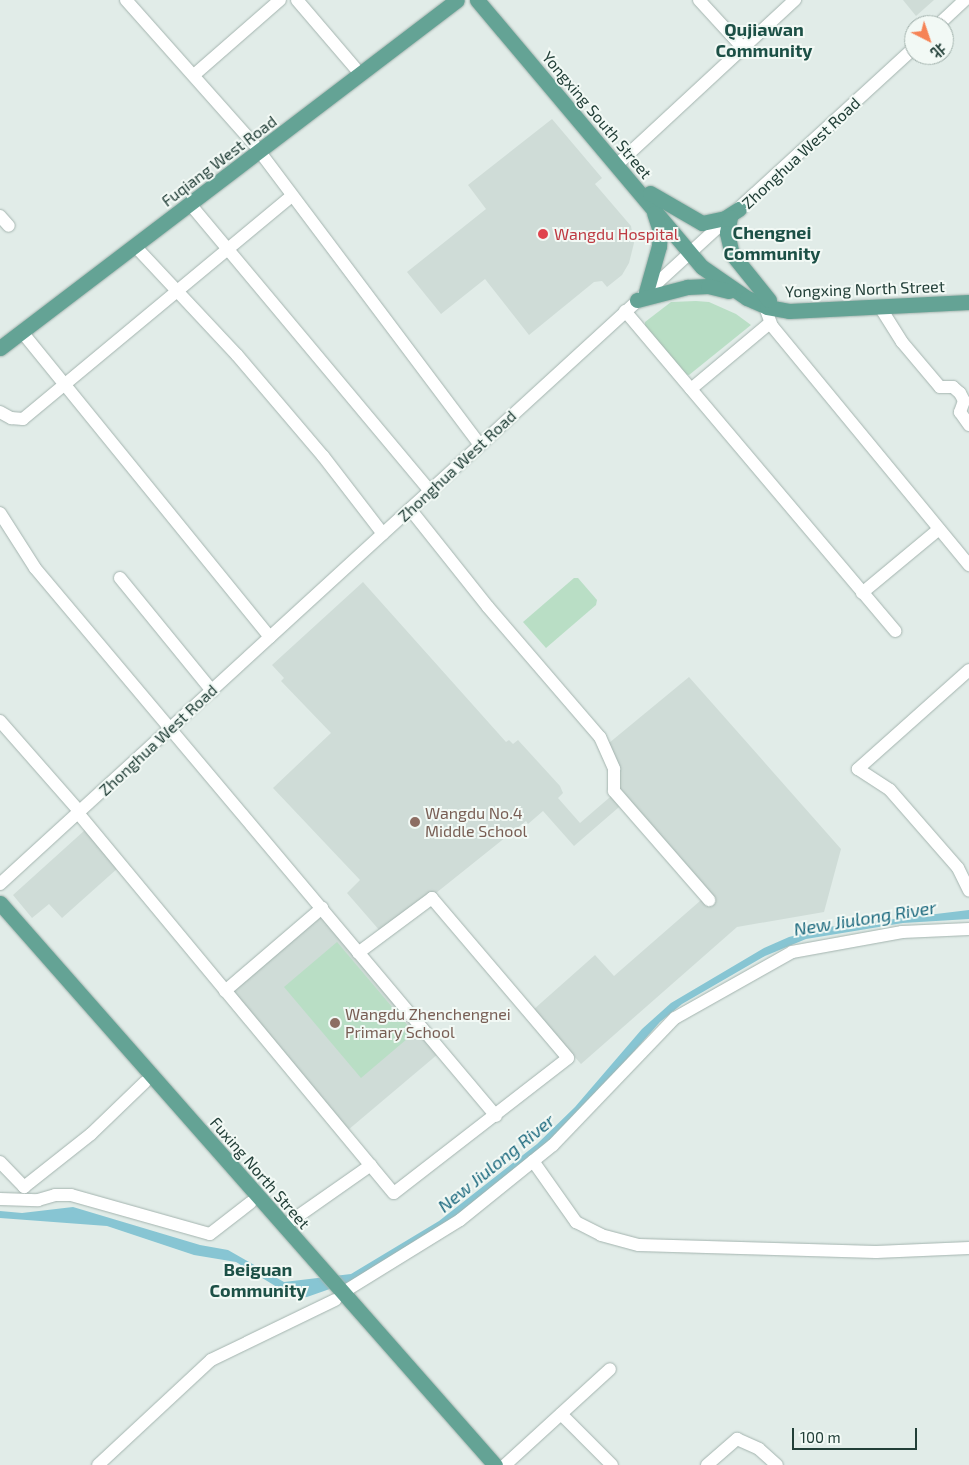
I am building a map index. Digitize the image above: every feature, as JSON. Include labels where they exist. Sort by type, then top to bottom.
[{"type":"main road","name":"Fuqiang West Road","points":[[0,348],[190,204],[355,68],[442,0]]},
{"type":"main road","name":"Fuqiang West Road","points":[[0,337],[457,0]]},
{"type":"main road","name":"Yongxing South Street","points":[[477,0],[693,250]]},
{"type":"main road","name":"Yongxing South Street","points":[[487,0],[622,160],[651,200]]},
{"type":"main road","points":[[651,200],[702,223],[725,218],[735,213]]},
{"type":"main road","points":[[642,296],[659,246],[660,231],[651,200]]},
{"type":"main road","points":[[735,213],[727,233],[732,254],[767,303]]},
{"type":"main road","name":"Yongxing North Street","points":[[693,250],[707,271],[747,298],[789,311],[969,302]]},
{"type":"main road","name":"Yongxing North Street","points":[[693,250],[719,271],[767,303],[810,303],[969,294]]},
{"type":"main road","points":[[642,296],[667,290],[708,286],[747,298]]},
{"type":"main road","name":"Fuxing North Street","points":[[0,903],[284,1226],[337,1295],[482,1465]]},
{"type":"main road","name":"Fuxing North Street","points":[[0,918],[250,1203],[320,1274]]},
{"type":"main road","name":"Fuxing North Street","points":[[337,1295],[495,1465]]},
{"type":"street","points":[[126,0],[257,148],[480,445]]},
{"type":"street","points":[[194,75],[280,0]]},
{"type":"street","points":[[297,0],[355,68]]},
{"type":"street","points":[[698,0],[743,48]]},
{"type":"street","points":[[622,160],[795,0]]},
{"type":"street","points":[[949,15],[965,0]]},
{"type":"street","name":"Zhonghua West Road","points":[[0,884],[904,57]]},
{"type":"street","points":[[0,412],[12,418],[23,419],[292,196]]},
{"type":"street","points":[[190,204],[230,248],[430,491]]},
{"type":"street","points":[[0,216],[9,226]]},
{"type":"street","points":[[135,246],[323,456],[383,534]]},
{"type":"street","points":[[767,303],[770,323],[969,565]]},
{"type":"street","points":[[880,307],[902,342],[940,387],[953,387],[960,392],[964,401],[960,412],[969,425]]},
{"type":"street","points":[[625,311],[895,631]]},
{"type":"street","points":[[691,389],[770,323]]},
{"type":"street","points":[[22,332],[270,637]]},
{"type":"street","points":[[410,509],[488,607],[600,737],[614,769],[614,791],[709,900]]},
{"type":"street","points":[[0,513],[35,568],[172,728],[496,1116]]},
{"type":"street","points":[[862,593],[939,528]]},
{"type":"street","points":[[120,578],[212,691]]},
{"type":"street","points":[[969,670],[858,768],[890,790],[958,868],[969,891]]},
{"type":"street","points":[[0,721],[79,813],[394,1193],[496,1116],[568,1058],[432,898],[358,953]]},
{"type":"street","points":[[225,991],[322,908]]},
{"type":"street","points":[[98,1465],[211,1360],[337,1295],[434,1239],[566,1134],[667,1025],[780,957],[802,949],[902,932],[969,929]]},
{"type":"street","points":[[0,1162],[24,1187],[90,1134],[145,1082]]},
{"type":"street","points":[[533,1161],[576,1222],[601,1235],[639,1245],[876,1252],[969,1248]]},
{"type":"street","points":[[284,1226],[371,1165]]},
{"type":"street","points":[[0,1199],[38,1200],[55,1195],[71,1196],[210,1234],[250,1203]]},
{"type":"street","points":[[505,1465],[610,1369]]},
{"type":"street","points":[[561,1414],[612,1465]]},
{"type":"street","points":[[707,1465],[737,1439],[760,1449],[778,1465]]},
{"type":"shaded area","points":[[903,0],[934,0],[917,15]]},
{"type":"shaded area","name":"Wangdu Hospital","points":[[552,119],[602,178],[595,184],[631,226],[634,243],[629,263],[622,275],[607,287],[602,281],[594,282],[529,335],[485,279],[441,314],[407,272],[486,209],[468,185]]},
{"type":"shaded area","name":"Wangdu No.4 Middle School","points":[[363,582],[506,742],[509,740],[513,744],[518,740],[560,786],[563,793],[558,798],[580,823],[617,791],[620,770],[609,743],[689,677],[841,849],[824,912],[737,927],[581,1064],[533,1010],[595,955],[614,976],[708,894],[626,801],[574,846],[543,811],[528,824],[526,821],[436,893],[380,931],[347,893],[360,880],[273,788],[331,733],[281,681],[284,678],[272,665]]},
{"type":"shaded area","points":[[85,830],[118,868],[62,918],[49,904],[32,918],[13,895]]},
{"type":"shaded area","name":"Wangdu Zhenchengnei Primary School","points":[[322,916],[438,1054],[348,1130],[232,991]]},
{"type":"green space","points":[[671,302],[709,302],[736,314],[751,325],[689,375],[685,374],[645,327],[645,322]]},
{"type":"green space","points":[[574,578],[578,578],[597,600],[596,605],[546,648],[523,622]]},
{"type":"green space","points":[[337,942],[414,1033],[361,1078],[284,987]]},
{"type":"water","points":[[969,910],[969,919],[903,923],[806,939],[765,956],[682,1004],[660,1022],[567,1127],[468,1210],[361,1278],[307,1297],[295,1298],[236,1262],[194,1255],[107,1226],[0,1218],[0,1211],[22,1213],[73,1207],[200,1245],[228,1250],[284,1282],[351,1274],[439,1221],[537,1144],[575,1107],[642,1029],[671,1003],[764,948],[789,937],[828,927]]},
{"type":"place","name":"Wangdu Hospital","points":[[543,234]]},
{"type":"place","name":"Wangdu No.4 Middle School","points":[[415,822]]},
{"type":"place","name":"Wangdu Zhenchengnei Primary School","points":[[335,1023]]},
{"type":"district","name":"Qujiawan Community","points":[[764,40]]},
{"type":"district","name":"Chengnei Community","points":[[772,243]]},
{"type":"district","name":"Beiguan Community","points":[[258,1280]]},
{"type":"water label","name":"New Jiulong River","points":[[865,918]]},
{"type":"water label","name":"New Jiulong River","points":[[496,1163]]}]
